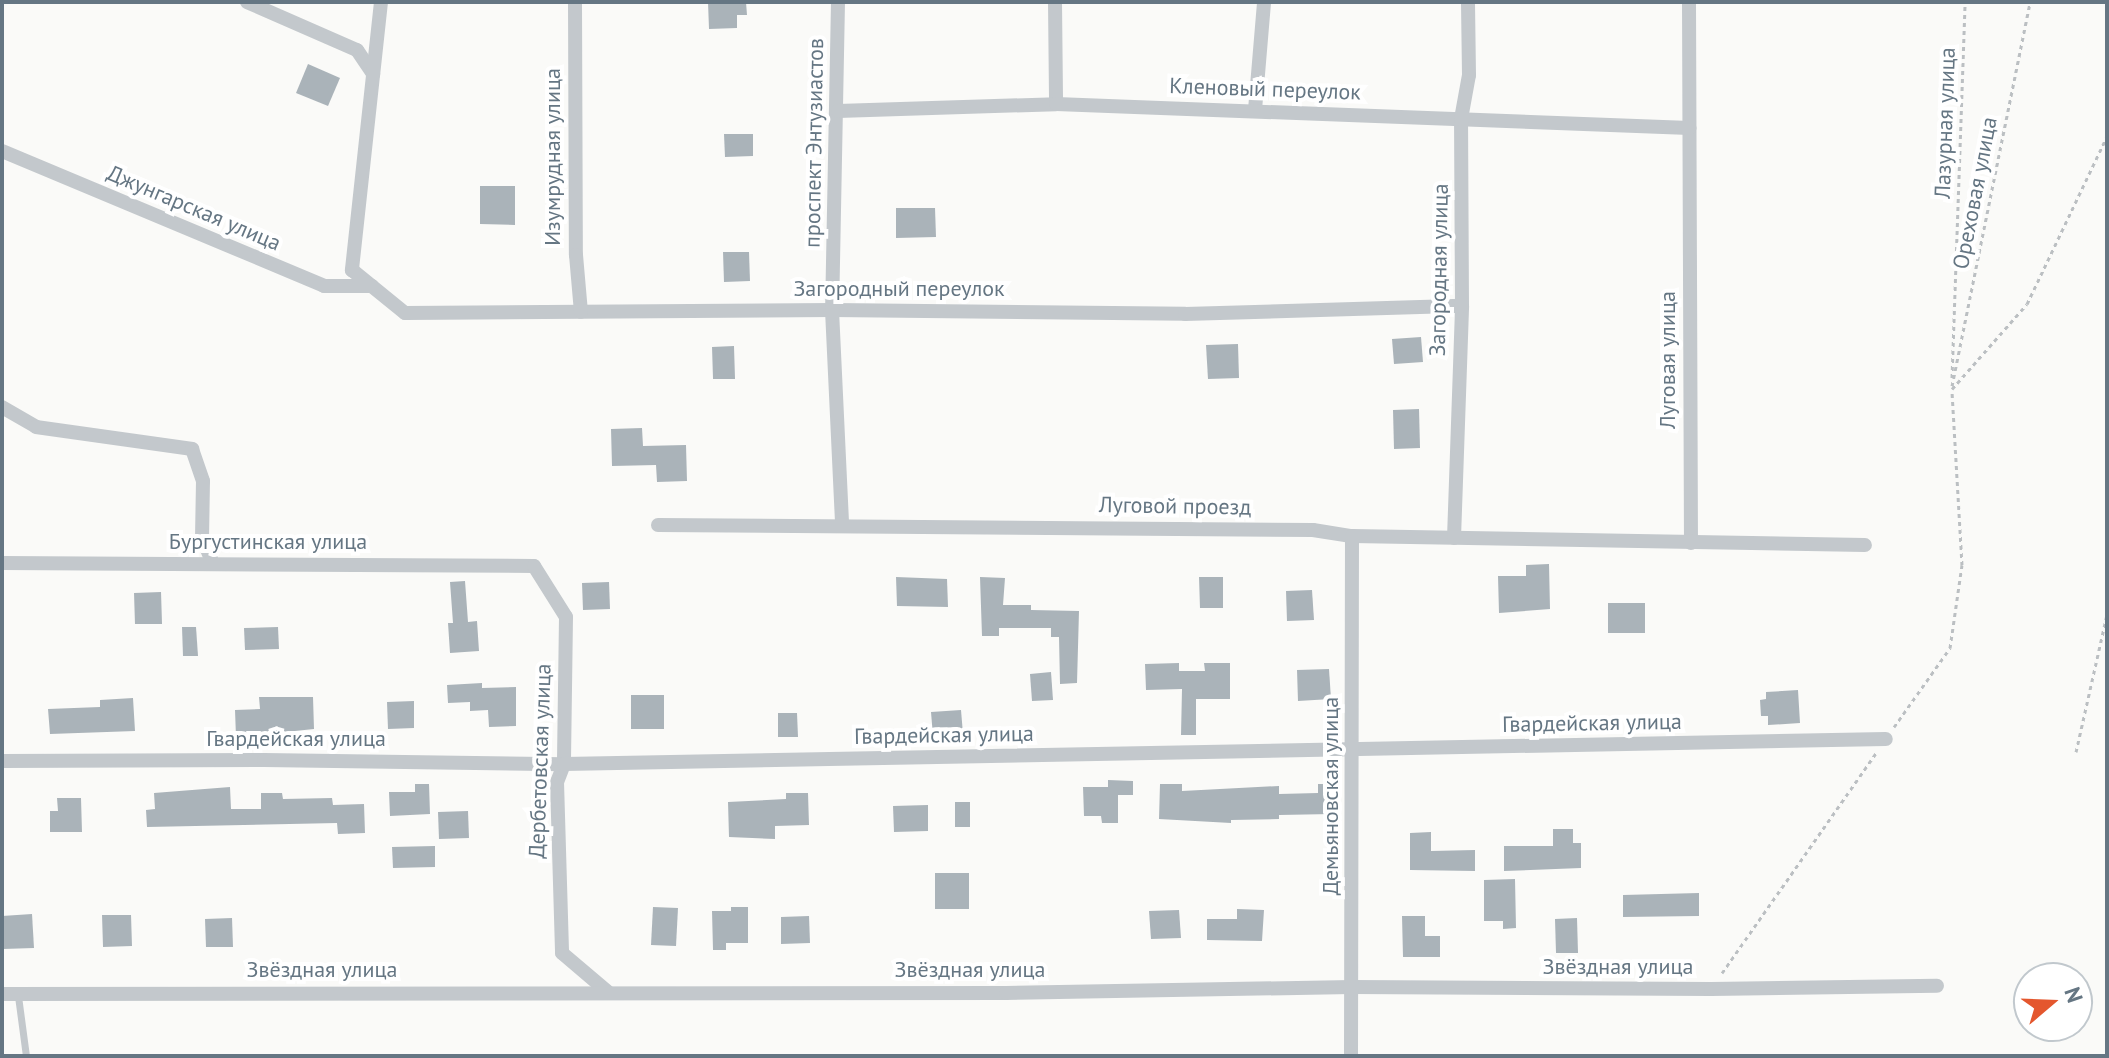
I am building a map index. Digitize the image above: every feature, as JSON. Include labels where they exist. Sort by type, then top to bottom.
[{"type":"street","points":[[247,2],[357,50],[373,74]]},
{"type":"street","points":[[373,74],[381,2]]},
{"type":"street","name":"Изумрудная улица","points":[[575,2],[576,255],[581,312]]},
{"type":"street","name":"проспект Энтузиастов","points":[[838,2],[832,310],[842,525]]},
{"type":"street","points":[[1055,2],[1056,104]]},
{"type":"street","points":[[1255,110],[1264,2]]},
{"type":"street","name":"Загородная улица","points":[[1454,538],[1462,306],[1461,119],[1469,75],[1468,2]]},
{"type":"street","name":"Луговая улица","points":[[1689,2],[1691,543]]},
{"type":"street","name":"Загородный переулок","points":[[373,74],[352,270],[405,313],[832,310],[1185,314],[1462,306]]},
{"type":"street","name":"Кленовый переулок","points":[[838,111],[1056,104],[1690,128]]},
{"type":"street","name":"Джунгарская улица","points":[[2,151],[324,286],[372,286]]},
{"type":"street","points":[[2,407],[36,427],[192,449],[203,481],[202,537],[213,564]]},
{"type":"street","name":"Луговой проезд","points":[[658,525],[1313,530],[1352,536],[1691,543]]},
{"type":"street","name":"Демьяновская улица","points":[[1351,1056],[1354,748],[1352,536]]},
{"type":"street","points":[[1691,543],[1865,545]]},
{"type":"street","name":"Бургустинская улица","points":[[2,563],[534,566]]},
{"type":"street","name":"Дербетовская улица","points":[[534,566],[566,617],[564,764],[557,782],[562,953],[608,992]]},
{"type":"street","name":"Гвардейская улица","points":[[2,761],[564,764],[1886,739]]},
{"type":"street","name":"Звёздная улица","points":[[2,994],[1006,993],[1352,987],[1711,989],[1937,986]]},
{"type":"lane","points":[[18,996],[26,1056]]},
{"type":"path","name":"Лазурная улица","points":[[1952,389],[1965,2]]},
{"type":"path","name":"Ореховая улица","points":[[1952,389],[2030,2]]},
{"type":"path","points":[[1711,989],[1950,648],[1962,565],[1952,389],[2027,304],[2107,136]]},
{"type":"path","points":[[2076,752],[2107,614]]},
{"type":"building","points":[[708,2],[746,2],[747,15],[737,15],[737,28],[709,29]]},
{"type":"building","points":[[308,64],[340,78],[328,106],[296,93]]},
{"type":"building","points":[[724,134],[753,134],[753,156],[725,157]]},
{"type":"building","points":[[480,186],[515,186],[515,225],[480,224]]},
{"type":"building","points":[[896,208],[935,208],[936,237],[896,238]]},
{"type":"building","points":[[723,252],[749,252],[750,281],[724,282]]},
{"type":"building","points":[[1421,337],[1423,362],[1394,364],[1392,339]]},
{"type":"building","points":[[1238,344],[1239,378],[1208,379],[1206,345]]},
{"type":"building","points":[[734,346],[735,379],[713,379],[712,347]]},
{"type":"building","points":[[1419,409],[1420,448],[1394,449],[1393,410]]},
{"type":"building","points":[[642,428],[643,446],[686,445],[687,481],[657,482],[656,465],[612,466],[611,429]]},
{"type":"building","points":[[1549,564],[1550,609],[1499,613],[1498,576],[1526,576],[1526,565]]},
{"type":"building","points":[[896,577],[947,579],[948,607],[897,606]]},
{"type":"building","points":[[980,577],[1005,578],[1003,605],[1031,605],[1031,610],[1079,611],[1077,683],[1060,684],[1059,637],[1051,637],[1051,628],[999,628],[999,636],[982,636]]},
{"type":"building","points":[[1199,577],[1223,577],[1223,608],[1200,608]]},
{"type":"building","points":[[465,581],[468,622],[477,621],[479,651],[450,653],[448,623],[453,623],[450,582]]},
{"type":"building","points":[[609,582],[610,609],[583,610],[582,583]]},
{"type":"building","points":[[1312,590],[1314,620],[1287,621],[1286,591]]},
{"type":"building","points":[[161,592],[162,624],[135,624],[134,593]]},
{"type":"building","points":[[1608,603],[1645,603],[1645,633],[1608,633]]},
{"type":"building","points":[[182,627],[196,627],[198,656],[183,656]]},
{"type":"building","points":[[278,627],[279,649],[245,650],[244,628]]},
{"type":"building","points":[[1179,663],[1179,671],[1205,671],[1204,663],[1230,663],[1230,699],[1196,699],[1196,735],[1181,735],[1182,689],[1146,690],[1145,664]]},
{"type":"building","points":[[1329,669],[1331,699],[1298,701],[1297,670]]},
{"type":"building","points":[[1051,672],[1053,700],[1032,701],[1030,674]]},
{"type":"building","points":[[482,683],[482,688],[516,687],[516,726],[489,727],[488,710],[470,711],[470,702],[448,703],[447,685]]},
{"type":"building","points":[[1798,690],[1800,723],[1768,725],[1768,716],[1761,716],[1760,700],[1766,699],[1766,692]]},
{"type":"building","points":[[631,695],[664,695],[664,729],[631,729]]},
{"type":"building","points":[[259,697],[313,697],[314,729],[236,737],[235,710],[260,709]]},
{"type":"building","points":[[133,698],[135,731],[50,734],[48,709],[100,707],[100,700]]},
{"type":"building","points":[[414,701],[414,728],[388,729],[387,702]]},
{"type":"building","points":[[961,710],[963,734],[933,736],[931,712]]},
{"type":"building","points":[[778,713],[797,713],[798,737],[778,737]]},
{"type":"building","points":[[1108,780],[1133,781],[1133,795],[1118,795],[1118,823],[1102,823],[1101,816],[1084,816],[1083,787],[1108,787]]},
{"type":"building","points":[[415,784],[429,784],[430,814],[390,816],[389,792],[415,792]]},
{"type":"building","points":[[1160,784],[1182,784],[1182,791],[1279,786],[1279,794],[1318,793],[1318,784],[1332,784],[1332,814],[1279,815],[1279,819],[1231,820],[1231,823],[1159,819]]},
{"type":"building","points":[[230,787],[231,809],[261,809],[261,793],[282,793],[283,799],[332,798],[333,805],[364,804],[365,833],[338,834],[337,823],[147,827],[146,810],[155,809],[154,793]]},
{"type":"building","points":[[786,793],[808,793],[809,825],[775,826],[775,839],[729,837],[728,802],[786,799]]},
{"type":"building","points":[[57,798],[81,798],[82,832],[50,832],[50,811],[58,811]]},
{"type":"building","points":[[955,802],[970,802],[970,827],[955,827]]},
{"type":"building","points":[[928,805],[928,831],[894,832],[893,806]]},
{"type":"building","points":[[468,811],[469,838],[439,839],[438,812]]},
{"type":"building","points":[[1553,829],[1573,829],[1573,843],[1581,843],[1581,868],[1504,871],[1504,846],[1553,846]]},
{"type":"building","points":[[1431,832],[1431,851],[1475,850],[1475,871],[1410,870],[1410,833]]},
{"type":"building","points":[[435,846],[435,867],[393,868],[392,847]]},
{"type":"building","points":[[935,873],[969,873],[969,909],[935,909]]},
{"type":"building","points":[[1515,879],[1516,928],[1503,929],[1503,921],[1484,921],[1484,880]]},
{"type":"building","points":[[1699,893],[1699,916],[1623,917],[1623,895]]},
{"type":"building","points":[[653,907],[678,908],[676,946],[651,945]]},
{"type":"building","points":[[731,907],[748,907],[748,943],[726,943],[726,950],[713,950],[712,911],[731,911]]},
{"type":"building","points":[[1237,909],[1264,910],[1262,941],[1207,940],[1207,919],[1237,919]]},
{"type":"building","points":[[1179,910],[1181,938],[1151,939],[1149,911]]},
{"type":"building","points":[[32,914],[34,948],[3,949],[2,916]]},
{"type":"building","points":[[102,915],[131,915],[132,946],[103,947]]},
{"type":"building","points":[[809,916],[810,943],[781,944],[781,917]]},
{"type":"building","points":[[1402,916],[1425,916],[1425,936],[1440,936],[1440,957],[1403,957]]},
{"type":"building","points":[[232,918],[233,947],[206,947],[205,919]]},
{"type":"building","points":[[1577,918],[1578,953],[1556,953],[1555,919]]}]
